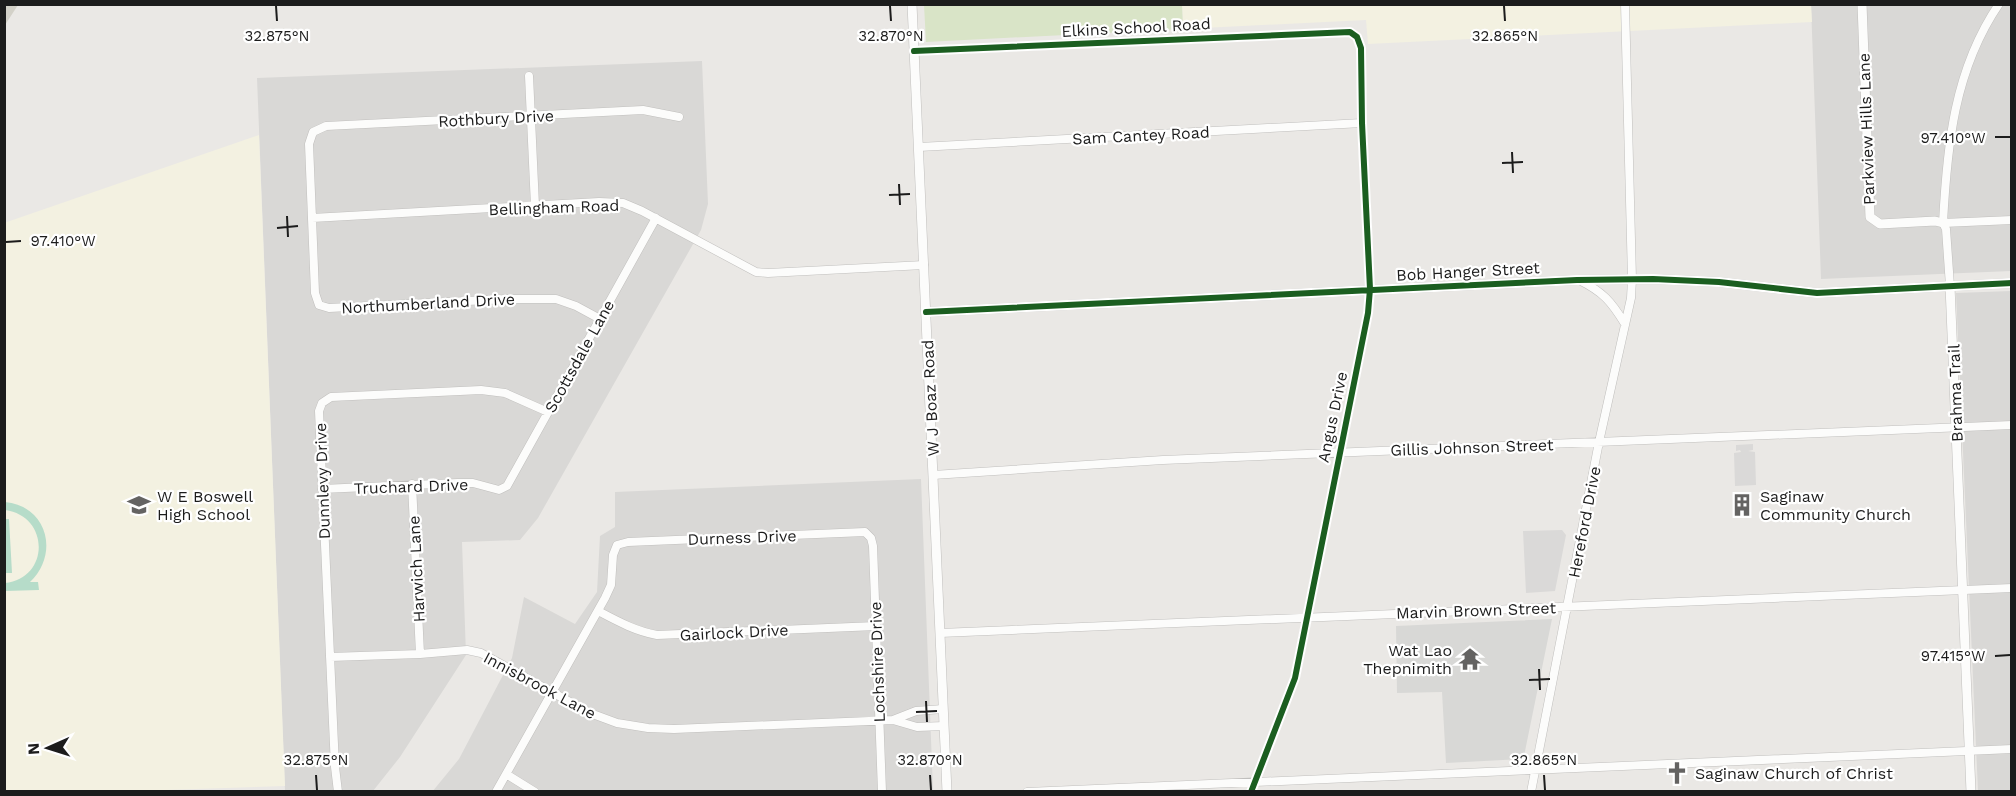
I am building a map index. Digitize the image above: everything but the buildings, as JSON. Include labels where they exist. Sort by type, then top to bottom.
[{"type":"street","name":"W J Boaz Road","points":[[912,4],[947,792]]},
{"type":"street","name":"Hereford Drive","points":[[1531,792],[1599,442],[1630,298],[1632,279],[1624,4]]},
{"type":"street","name":"Parkview Hills Lane","points":[[1862,4],[1870,217],[1880,224],[2012,220]]},
{"type":"street","name":"Brahma Trail","points":[[1971,792],[1950,286],[1946,229],[1943,223],[1949,138],[1958,98],[1990,16],[1999,4]]},
{"type":"street","name":"Elkins School Road","points":[[914,51],[1350,32],[1357,37]]},
{"type":"street","name":"Angus Drive","points":[[1251,792],[1291,691],[1308,617],[1338,453],[1368,313],[1370,289],[1362,123],[1362,60],[1357,37]]},
{"type":"street","points":[[529,76],[535,206]]},
{"type":"street","name":"Rothbury Drive","points":[[313,132],[326,126],[642,110],[680,117]]},
{"type":"street","name":"Sam Cantey Road","points":[[919,147],[1362,123]]},
{"type":"street","name":"Northumberland Drive","points":[[313,132],[309,144],[315,293],[319,305],[329,308],[507,299],[555,299],[576,306],[600,319]]},
{"type":"street","name":"Bellingham Road","points":[[312,218],[623,203],[656,218],[756,272],[924,265]]},
{"type":"street","name":"Scottsdale Lane","points":[[499,490],[507,486],[656,218]]},
{"type":"street","name":"Bob Hanger Street","points":[[926,312],[1577,280],[1719,282],[1817,293],[2012,283]]},
{"type":"street","points":[[1577,280],[1601,292],[1609,299],[1624,324]]},
{"type":"street","name":"Dunnlevy Drive","points":[[338,792],[322,489],[319,411],[321,403],[331,397],[481,390],[505,393],[548,412]]},
{"type":"street","name":"Gillis Johnson Street","points":[[933,475],[1163,460],[2012,426]]},
{"type":"street","name":"Truchard Drive","points":[[322,489],[473,483],[499,490]]},
{"type":"street","name":"Harwich Lane","points":[[412,484],[420,654]]},
{"type":"street","name":"Durness Drive","points":[[598,611],[610,585],[616,545],[628,542],[865,532],[868,534]]},
{"type":"street","name":"Lochshire Drive","points":[[868,534],[873,546],[882,792]]},
{"type":"street","name":"Marvin Brown Street","points":[[940,633],[2012,588]]},
{"type":"street","points":[[496,792],[598,611]]},
{"type":"street","name":"Gairlock Drive","points":[[598,611],[627,626],[657,635],[876,626]]},
{"type":"street","name":"Innisbrook Lane","points":[[330,657],[467,650],[481,653],[590,713],[617,723],[648,728],[675,729],[879,720],[893,720],[917,727],[944,726]]},
{"type":"street","name":"Innisbrook Lane","points":[[893,720],[916,711],[943,709]]},
{"type":"street","points":[[1027,792],[1160,789],[1203,784],[2012,749]]},
{"type":"street","points":[[506,774],[535,792]]},
{"type":"street","points":[[1203,784],[1215,792]]},
{"type":"shaded area","points":[[1811,4],[1812,22],[1368,44],[1366,20],[1183,29],[1182,5]]},
{"type":"shaded area","points":[[4,5],[18,5],[5,25]]},
{"type":"shaded area","points":[[1811,5],[2011,5],[2011,271],[1821,279]]},
{"type":"shaded area","points":[[702,61],[708,204],[701,230],[538,518],[520,540],[462,542],[466,655],[400,757],[373,791],[285,791],[257,78]]},
{"type":"shaded area","name":"W E Boswell High School","points":[[259,135],[285,786],[135,791],[5,791],[4,223]]},
{"type":"shaded area","points":[[2011,291],[2011,791],[1978,791],[1956,293]]},
{"type":"shaded area","points":[[1753,444],[1753,450],[1748,451],[1755,452],[1756,485],[1735,486],[1734,453],[1741,452],[1736,451],[1736,445]]},
{"type":"shaded area","points":[[921,479],[933,791],[432,792],[459,759],[512,658],[524,597],[575,624],[597,592],[600,536],[615,527],[615,492]]},
{"type":"shaded area","points":[[1562,530],[1566,535],[1555,591],[1526,593],[1523,531]]},
{"type":"shaded area","name":"Wat Lao Thepnimith","points":[[1552,619],[1522,759],[1446,763],[1442,692],[1397,693],[1396,626]]},
{"type":"green space","points":[[924,5],[1182,5],[1183,29],[926,42]]},
{"type":"green space","points":[[5,502],[19,505],[31,512],[39,521],[44,533],[45,558],[30,582],[38,582],[39,590],[5,591],[5,583],[20,579],[30,570],[37,559],[39,547],[37,534],[30,523],[20,515],[5,510]]},
{"type":"green space","points":[[5,519],[9,519],[12,573],[5,573]]},
{"type":"cycle path","points":[[914,51],[1350,32],[1357,37],[1361,48],[1370,289],[1368,313],[1295,678],[1251,792]]},
{"type":"cycle path","points":[[926,312],[1577,280],[1653,279],[1719,282],[1817,293],[2012,283]]},
{"type":"place","name":"W E Boswell High School","points":[[139,505]]},
{"type":"place","name":"Saginaw Community Church","points":[[1742,505]]},
{"type":"place","name":"Wat Lao Thepnimith","points":[[1470,659]]},
{"type":"place","name":"Saginaw Church of Christ","points":[[1677,773]]}]
